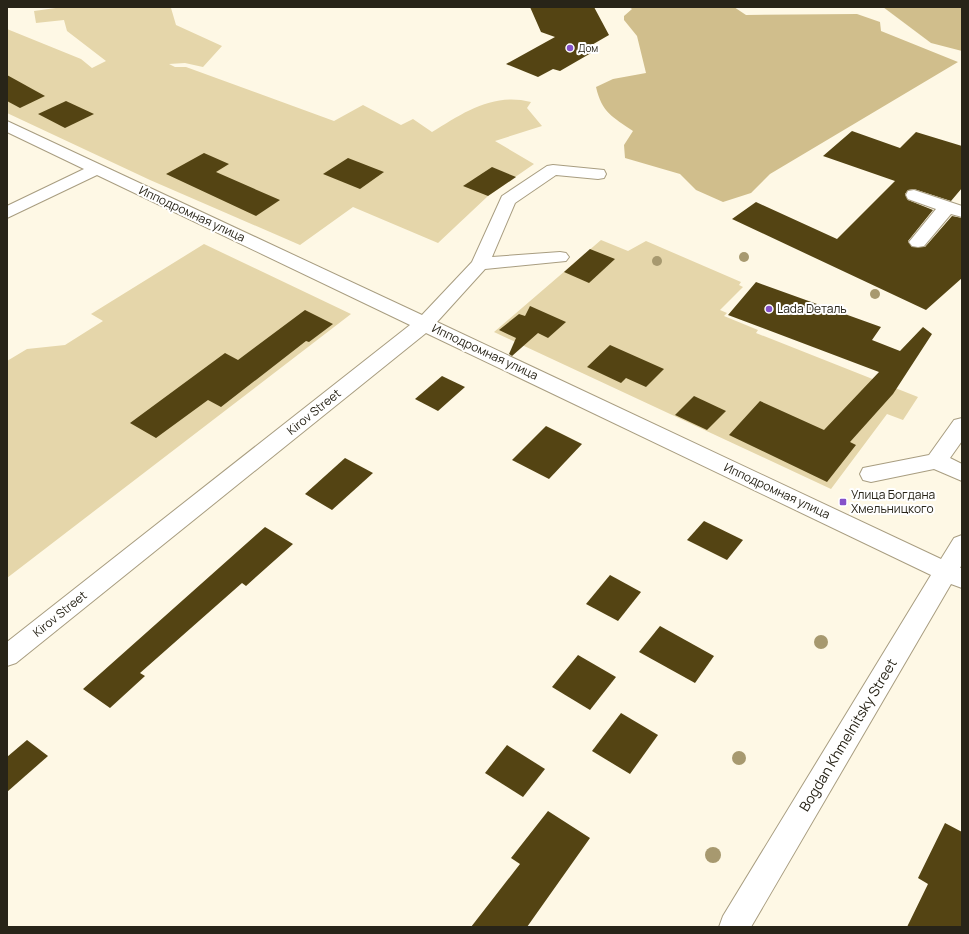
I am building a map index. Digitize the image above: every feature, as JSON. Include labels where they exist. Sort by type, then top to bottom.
[{"type":"street","name":"Ипподромная улица","points":[[7,126],[954,575]]},
{"type":"street","points":[[7,213],[96,169]]},
{"type":"street","name":"Kirov Street","points":[[7,656],[424,324],[480,264],[508,200],[552,170],[598,174]]},
{"type":"street","points":[[914,195],[954,209],[918,242]]},
{"type":"street","points":[[480,264],[560,257]]},
{"type":"street","points":[[936,461],[962,425]]},
{"type":"street","points":[[871,474],[936,461],[962,473]]},
{"type":"street","name":"Bogdan Khmelnitsky Street","points":[[734,927],[954,575],[962,544]]},
{"type":"shaded area","points":[[63,7],[171,8],[176,25],[222,46],[203,67],[185,63],[169,64],[175,67],[186,67],[334,121],[363,105],[401,125],[413,119],[432,132],[455,118],[479,106],[491,102],[517,100],[531,102],[527,108],[542,126],[495,141],[534,164],[488,196],[438,243],[353,207],[300,245],[150,180],[7,113],[7,29],[81,59],[92,68],[106,61],[67,31],[64,20],[36,23],[34,11]]},
{"type":"shaded area","points":[[629,7],[734,7],[746,15],[857,14],[880,22],[881,31],[958,62],[770,174],[751,193],[723,202],[696,190],[680,174],[625,158],[624,145],[633,131],[609,114],[598,96],[596,87],[613,79],[646,73],[637,36],[624,20],[624,16],[632,9]]},
{"type":"shaded area","points":[[883,7],[962,7],[962,51],[931,43]]},
{"type":"shaded area","points":[[601,240],[628,251],[646,241],[741,282],[739,285],[743,287],[720,310],[727,313],[724,316],[758,330],[756,333],[918,397],[903,420],[887,414],[831,489],[494,332]]},
{"type":"shaded area","points":[[204,244],[351,314],[7,578],[7,361],[27,349],[65,345],[103,321],[91,314]]},
{"type":"building","name":"Дом","points":[[530,7],[594,7],[609,35],[590,46],[598,49],[560,71],[553,69],[538,77],[506,64],[555,37],[541,32]]},
{"type":"building","points":[[7,75],[45,96],[20,108],[7,101]]},
{"type":"building","points":[[66,101],[94,114],[65,128],[38,114]]},
{"type":"building","points":[[852,131],[900,148],[916,132],[962,146],[962,188],[951,201],[914,189],[908,190],[905,194],[908,200],[933,210],[908,241],[912,247],[925,247],[952,216],[962,218],[962,278],[926,310],[732,219],[756,202],[837,239],[895,181],[823,156]]},
{"type":"building","points":[[204,153],[229,164],[216,172],[280,200],[256,216],[166,174]]},
{"type":"building","points":[[348,158],[384,172],[360,189],[323,174]]},
{"type":"building","points":[[492,167],[516,177],[488,196],[463,186]]},
{"type":"building","points":[[590,249],[615,259],[589,283],[564,272]]},
{"type":"building","points":[[756,282],[881,327],[872,340],[900,351],[923,327],[932,334],[893,394],[850,442],[856,445],[827,482],[729,435],[760,401],[824,430],[879,372],[728,315]]},
{"type":"building","points":[[530,306],[566,322],[548,338],[538,333],[512,356],[509,354],[516,338],[499,330],[519,314],[525,316]]},
{"type":"building","points":[[305,310],[333,324],[309,342],[306,341],[221,407],[208,400],[156,438],[130,423],[225,353],[238,360]]},
{"type":"building","points":[[610,345],[664,369],[646,387],[626,378],[621,383],[587,367]]},
{"type":"building","points":[[442,376],[465,387],[438,411],[415,399]]},
{"type":"building","points":[[694,396],[726,411],[707,430],[675,415]]},
{"type":"building","points":[[546,426],[582,444],[549,479],[512,460]]},
{"type":"building","points":[[345,458],[373,473],[332,510],[305,494]]},
{"type":"building","points":[[704,521],[743,540],[727,560],[687,540]]},
{"type":"building","points":[[265,527],[293,544],[246,586],[242,583],[140,673],[145,676],[110,708],[83,689]]},
{"type":"building","points":[[610,575],[641,592],[618,621],[586,604]]},
{"type":"building","points":[[660,626],[714,656],[695,683],[639,652]]},
{"type":"building","points":[[578,655],[616,677],[590,710],[552,687]]},
{"type":"building","points":[[621,713],[658,735],[630,774],[592,751]]},
{"type":"building","points":[[27,740],[48,756],[7,792],[7,757]]},
{"type":"building","points":[[507,745],[545,769],[523,797],[485,773]]},
{"type":"building","points":[[548,811],[590,838],[527,927],[471,927],[520,864],[511,858]]},
{"type":"building","points":[[945,823],[962,832],[962,927],[907,927],[928,884],[918,878]]},
{"type":"place","name":"Дом","points":[[570,48]]},
{"type":"place","name":"Lada Dеталь","points":[[769,309]]},
{"type":"place","name":"Улица Богдана Хмельницкого","points":[[843,502]]}]
